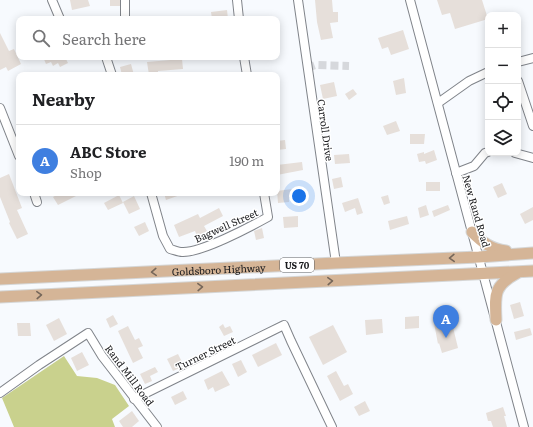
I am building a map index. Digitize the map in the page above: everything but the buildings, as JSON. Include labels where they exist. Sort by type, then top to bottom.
[{"type":"main road","points":[[472,232],[484,244],[494,249],[528,253]]},
{"type":"main road","name":"Goldsboro Highway","points":[[0,279],[479,257],[528,253]]},
{"type":"main road","name":"Goldsboro Highway","points":[[0,297],[533,271]]},
{"type":"main road","points":[[496,320],[495,303],[498,287],[506,279],[518,272]]},
{"type":"street","points":[[52,0],[59,16]]},
{"type":"street","points":[[125,0],[125,16]]},
{"type":"street","points":[[236,0],[239,16]]},
{"type":"street","name":"Carroll Drive","points":[[298,0],[336,263]]},
{"type":"street","name":"New Rand Road","points":[[410,0],[524,427]]},
{"type":"street","points":[[521,61],[533,58]]},
{"type":"street","points":[[107,60],[111,72]]},
{"type":"street","points":[[244,60],[246,72]]},
{"type":"street","points":[[438,103],[469,81],[485,73]]},
{"type":"street","points":[[519,84],[533,126]]},
{"type":"street","points":[[0,108],[16,148]]},
{"type":"street","points":[[456,173],[474,166],[485,153]]},
{"type":"street","points":[[521,155],[533,158]]},
{"type":"street","points":[[35,196],[37,202]]},
{"type":"street","name":"Bagwell Street","points":[[152,196],[163,236],[170,248],[182,252],[198,249],[252,226],[268,217],[264,196]]},
{"type":"street","name":"Turner Street","points":[[134,399],[284,325],[332,427]]},
{"type":"street","name":"Rand Mill Road","points":[[0,393],[88,333],[102,356],[157,427]]},
{"type":"green space","points":[[64,356],[77,376],[97,378],[115,385],[129,406],[112,419],[115,427],[14,427],[2,398]]},
{"type":"tunnel","points":[[307,68],[315,65],[349,66]]},
{"type":"place","name":"ABC Store","points":[[446,338]]}]
